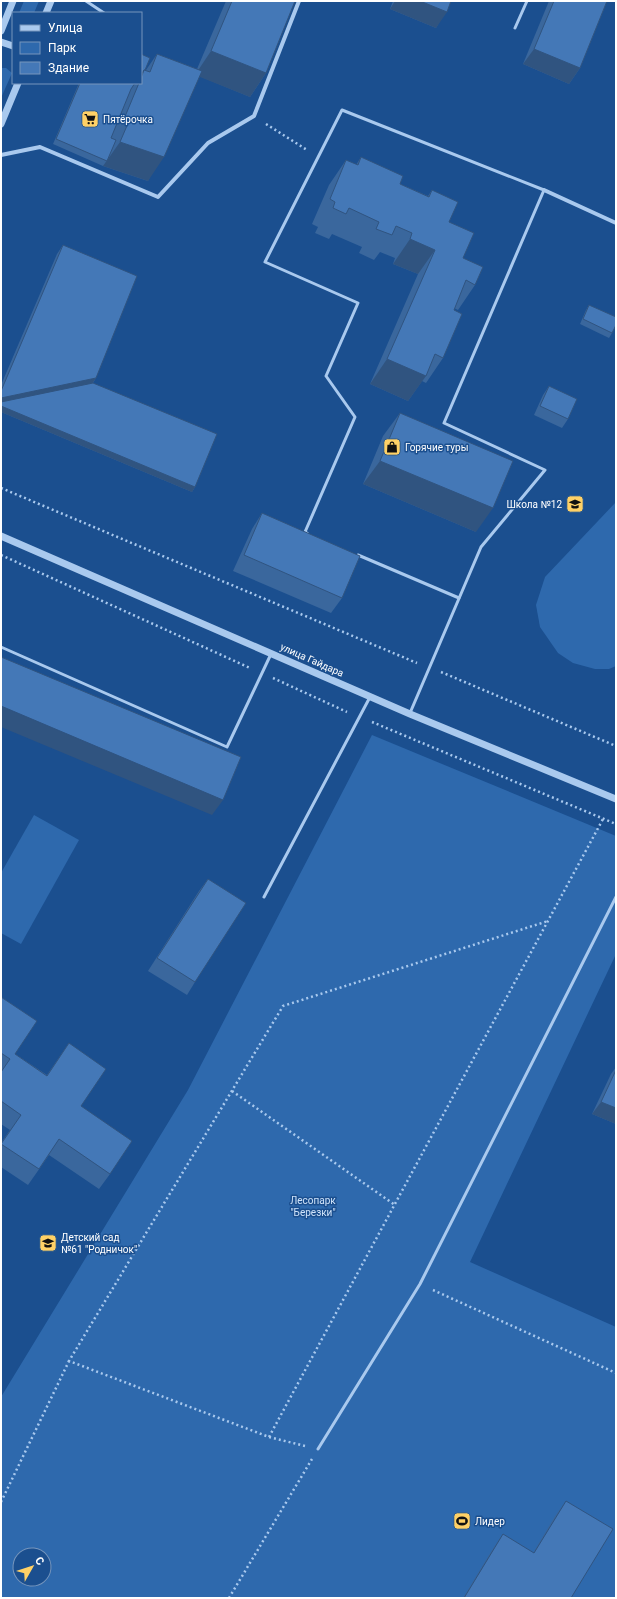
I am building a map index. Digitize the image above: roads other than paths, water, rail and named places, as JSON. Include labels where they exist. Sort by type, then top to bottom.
[{"type":"street","points":[[1,31],[13,1]]},
{"type":"street","points":[[46,12],[51,1]]},
{"type":"street","points":[[1,155],[40,147],[158,197],[208,143],[254,116],[299,1]]},
{"type":"street","points":[[1,42],[12,46]]},
{"type":"street","points":[[1,124],[18,84]]},
{"type":"street","points":[[544,190],[616,223]]},
{"type":"street","name":"улица Гайдара","points":[[1,536],[370,697],[616,799]]},
{"type":"lane","points":[[86,1],[102,12]]},
{"type":"lane","points":[[515,28],[527,1]]},
{"type":"lane","points":[[312,535],[304,532],[355,417],[326,376],[358,303],[265,262],[342,110],[544,190],[444,423],[545,470],[481,547],[410,714]]},
{"type":"lane","points":[[356,554],[459,598]]},
{"type":"lane","points":[[1,647],[227,747],[271,654]]},
{"type":"lane","points":[[264,897],[370,697]]},
{"type":"lane","points":[[318,1449],[420,1284],[616,897]]},
{"type":"place","name":"Пятёрочка","points":[[90,119]]},
{"type":"place","name":"Горячие туры","points":[[392,447]]},
{"type":"place","name":"Школа №12","points":[[575,504]]},
{"type":"place","name":"Детский сад №61 \"Родничок\"","points":[[48,1243]]},
{"type":"place","name":"Лидер","points":[[462,1521]]},
{"type":"park label","name":"Лесопарк \"Березки\"","points":[[313,1206]]}]
